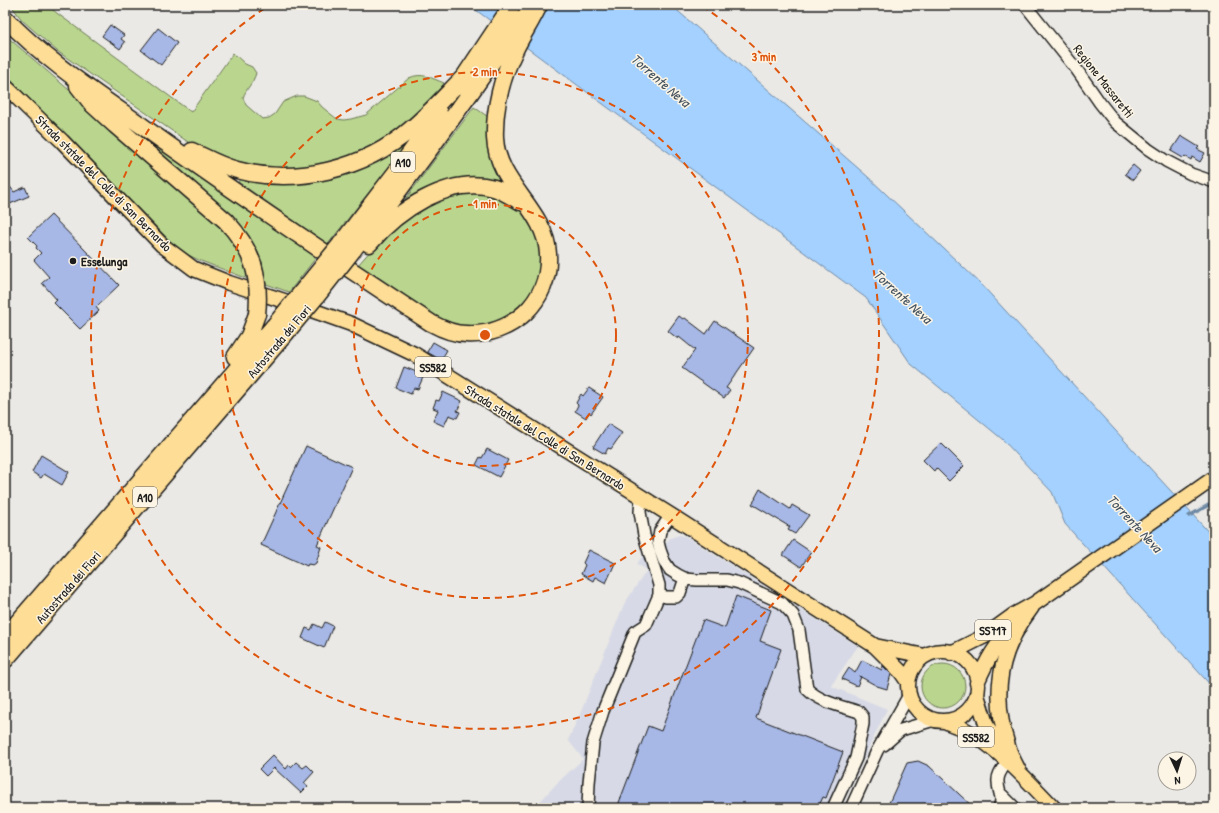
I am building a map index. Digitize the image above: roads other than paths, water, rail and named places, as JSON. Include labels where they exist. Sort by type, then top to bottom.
[{"type":"highway","name":"Autostrada dei Fiori","points":[[469,82],[512,5]]},
{"type":"highway","name":"Autostrada dei Fiori","points":[[5,637],[189,424],[280,330],[316,297],[350,250],[400,168],[531,5]]},
{"type":"highway","points":[[5,18],[27,39],[71,74],[156,136],[356,274],[437,326],[464,334],[486,333],[498,330],[518,319],[538,296],[548,267],[547,243],[544,233],[528,206],[505,174],[500,163],[495,139],[498,106],[503,81],[515,51],[539,5]]},
{"type":"highway","points":[[71,74],[92,104],[115,126],[236,231],[245,245],[253,264],[258,287],[258,299],[257,314],[249,336],[243,348],[214,383],[189,424]]},
{"type":"highway","points":[[156,136],[222,166],[250,174],[288,176],[320,173],[352,164],[377,152],[412,129],[469,82]]},
{"type":"highway","points":[[350,250],[384,228],[406,209],[440,192],[454,188],[484,186],[503,191],[528,206]]},
{"type":"highway","name":"Autostrada dei Fiori","points":[[5,660],[280,330],[350,250]]},
{"type":"main road","name":"Strada statale del Colle di San Bernardo","points":[[5,86],[62,141],[162,245],[194,269],[229,283],[351,324],[414,354],[671,515],[876,646],[901,672],[908,689]]},
{"type":"main road","name":"SS717","points":[[951,653],[985,636],[1014,615],[1034,604],[1211,480]]},
{"type":"main road","name":"SS717","points":[[977,689],[985,665],[997,645],[1023,618],[1034,604]]},
{"type":"main road","points":[[1019,771],[1008,746],[1000,713],[999,681],[1007,650],[1023,618]]},
{"type":"main road","name":"Strada statale del Colle di San Bernardo","points":[[876,646],[925,656]]},
{"type":"main road","points":[[944,651],[951,653],[963,658],[970,665],[976,674],[977,689],[972,705],[965,713],[956,719],[939,721],[922,715],[914,707],[908,689],[911,672],[917,663],[925,656],[934,652],[944,651]]},
{"type":"main road","name":"SS582","points":[[977,689],[986,724],[1006,760]]},
{"type":"main road","name":"SS582","points":[[939,721],[962,728],[1006,760]]},
{"type":"main road","points":[[1006,760],[1019,771],[1054,808]]},
{"type":"street","name":"Regione Massaretti","points":[[1025,5],[1077,70],[1115,122],[1148,149],[1166,161],[1191,174],[1214,182]]},
{"type":"street","points":[[588,808],[594,743],[603,711],[635,632],[646,625],[659,594],[659,585],[644,535],[640,512],[641,497]]},
{"type":"street","points":[[671,515],[660,531],[658,542],[664,561],[670,570],[685,578],[697,580],[726,580],[739,583],[782,603],[793,615],[799,630],[807,689],[813,695],[821,699],[859,712],[863,718],[856,758],[833,808]]},
{"type":"street","points":[[659,594],[666,597],[676,597],[680,593],[685,578]]},
{"type":"street","points":[[851,808],[908,689]]},
{"type":"street","points":[[877,751],[901,730],[939,721]]},
{"type":"street","points":[[1006,760],[1001,770],[998,782],[1002,795],[1015,808]]},
{"type":"street","points":[[999,808],[1002,795]]},
{"type":"water","name":"Torrente Neva","points":[[469,5],[671,5],[867,176],[981,284],[1214,538],[1214,689],[1065,524],[1052,492],[1002,439],[911,364],[866,298]]},
{"type":"waterway","points":[[1189,516],[1214,502]]},
{"type":"place","name":"Esselunga","points":[[73,261]]}]
